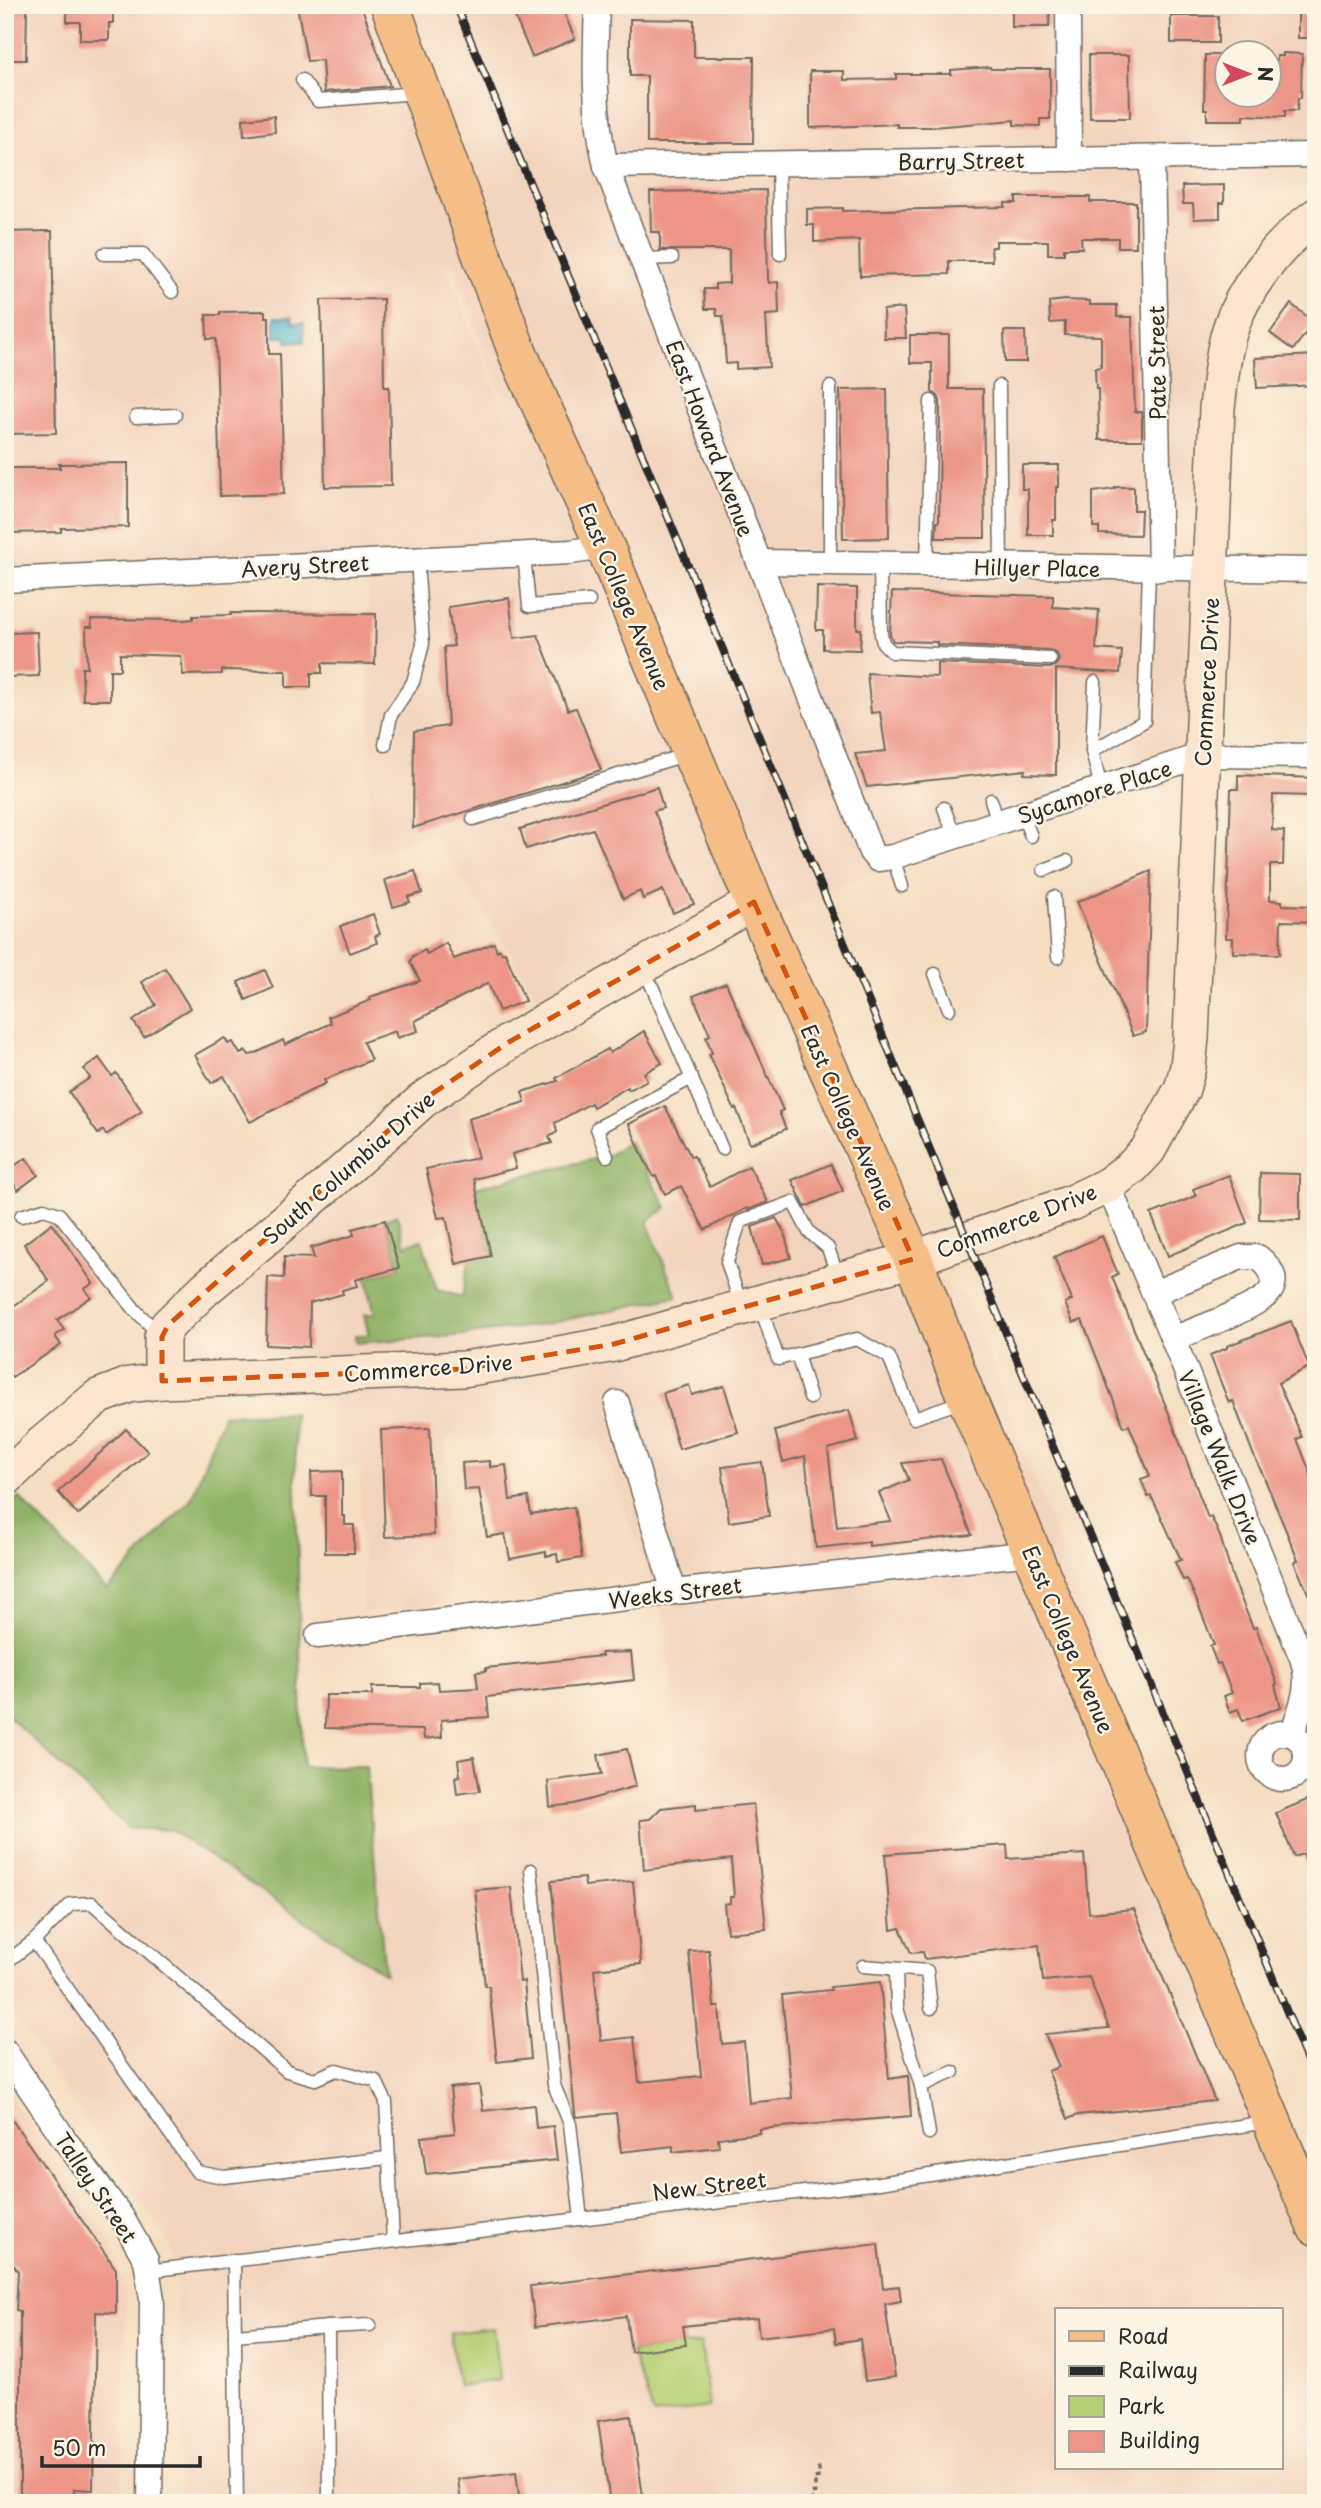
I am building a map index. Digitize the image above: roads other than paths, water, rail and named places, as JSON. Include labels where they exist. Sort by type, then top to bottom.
[{"type":"main road","name":"East College Avenue","points":[[390,5],[518,354],[605,547],[754,902],[914,1259],[967,1399],[1316,2226]]},
{"type":"main road","name":"Commerce Drive","points":[[162,1381],[463,1369],[614,1344],[914,1259],[1071,1203],[1108,1185],[1132,1167],[1148,1150],[1171,1111],[1182,1089],[1188,1067],[1217,408],[1229,332],[1245,295],[1267,263],[1316,216]]},
{"type":"main road","name":"South Columbia Drive","points":[[162,1337],[168,1325],[205,1289],[438,1088],[509,1042],[754,902]]},
{"type":"main road","points":[[5,1479],[98,1397],[129,1385],[162,1381],[162,1337]]},
{"type":"street","name":"East Howard Avenue","points":[[597,5],[595,75],[599,139],[606,166],[871,852],[885,858]]},
{"type":"street","points":[[1068,5],[1069,159]]},
{"type":"street","name":"Barry Street","points":[[606,166],[1316,155]]},
{"type":"street","name":"Pate Street","points":[[1152,158],[1155,569]]},
{"type":"street","name":"Avery Street","points":[[5,580],[524,554],[605,547]]},
{"type":"street","name":"Hillyer Place","points":[[759,562],[1316,570]]},
{"type":"street","name":"Sycamore Place","points":[[885,858],[955,837],[994,811],[1027,825],[1101,788],[1202,755],[1316,756]]},
{"type":"street","name":"Village Walk Drive","points":[[1108,1185],[1307,1670],[1306,1693],[1292,1734]]},
{"type":"street","points":[[1154,1293],[1241,1257],[1258,1256],[1270,1267],[1272,1290],[1260,1302],[1173,1339]]},
{"type":"street","points":[[617,1403],[674,1592]]},
{"type":"street","name":"Weeks Street","points":[[318,1636],[674,1592],[1032,1553]]},
{"type":"street","name":"Talley Street","points":[[5,2051],[65,2140],[121,2216],[146,2260],[152,2300],[150,2503]]},
{"type":"lane","points":[[302,80],[317,101],[422,93]]},
{"type":"lane","points":[[778,163],[780,254]]},
{"type":"lane","points":[[104,254],[143,254],[172,292]]},
{"type":"lane","points":[[641,259],[672,258]]},
{"type":"lane","points":[[999,386],[1001,566]]},
{"type":"lane","points":[[830,387],[830,563]]},
{"type":"lane","points":[[927,565],[930,401]]},
{"type":"lane","points":[[136,416],[175,415]]},
{"type":"lane","points":[[524,554],[529,606],[589,601]]},
{"type":"lane","points":[[385,745],[391,715],[413,681],[423,644],[419,559]]},
{"type":"lane","points":[[880,564],[880,625],[883,643],[892,652],[1050,659]]},
{"type":"lane","points":[[1092,751],[1144,721],[1155,569]]},
{"type":"lane","points":[[1096,682],[1092,751],[1101,788]]},
{"type":"lane","points":[[473,819],[692,753]]},
{"type":"lane","points":[[944,808],[955,837]]},
{"type":"lane","points":[[885,858],[902,886]]},
{"type":"lane","points":[[1044,870],[1067,861]]},
{"type":"lane","points":[[1054,897],[1058,957]]},
{"type":"lane","points":[[935,974],[949,1009]]},
{"type":"lane","points":[[651,984],[722,1149]]},
{"type":"lane","points":[[607,1156],[597,1128],[692,1078]]},
{"type":"lane","points":[[840,1281],[828,1248],[809,1232],[793,1202],[740,1222],[727,1262],[779,1359],[858,1339],[890,1357],[914,1418],[967,1399]]},
{"type":"lane","points":[[21,1216],[44,1209],[59,1214],[136,1311],[162,1337]]},
{"type":"lane","points":[[797,1354],[810,1398]]},
{"type":"lane","points":[[531,1870],[554,2085],[570,2124],[581,2219]]},
{"type":"lane","points":[[5,1963],[34,1941],[71,1904],[92,1903],[287,2071],[315,2079],[336,2070],[376,2081],[386,2102],[393,2240]]},
{"type":"lane","points":[[34,1941],[197,2172],[224,2177],[387,2158]]},
{"type":"lane","points":[[863,1966],[927,1971],[931,2008]]},
{"type":"lane","points":[[896,1969],[897,2008],[921,2086],[929,2133]]},
{"type":"lane","points":[[921,2086],[953,2072]]},
{"type":"lane","name":"New Street","points":[[147,2271],[879,2183],[1273,2121]]},
{"type":"lane","points":[[234,2260],[237,2503]]},
{"type":"lane","points":[[235,2335],[370,2325]]},
{"type":"lane","points":[[328,2327],[329,2503]]},
{"type":"water","points":[[275,317],[292,317],[293,323],[304,323],[304,342],[287,342],[287,337],[275,337]]},
{"type":"railway","points":[[456,5],[1316,2082]]}]
